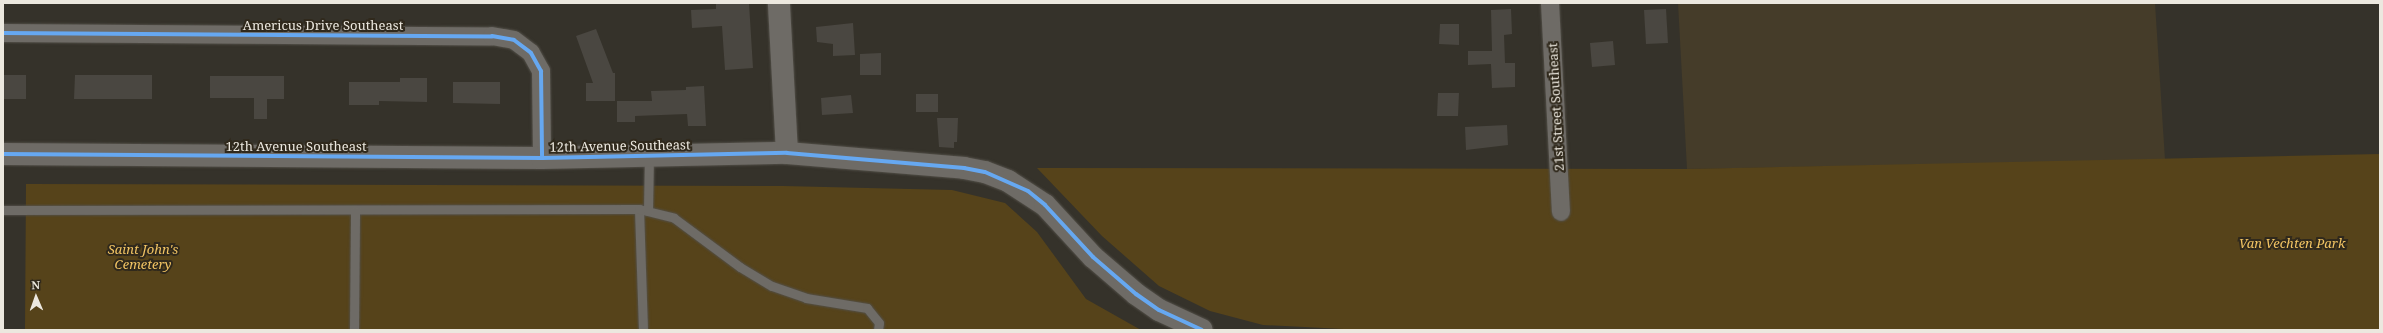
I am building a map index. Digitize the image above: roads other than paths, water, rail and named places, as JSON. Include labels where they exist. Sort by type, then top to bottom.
[{"type":"main road","points":[[779,3],[786,153]]},
{"type":"main road","name":"12th Avenue Southeast","points":[[3,154],[542,158],[786,153],[964,168],[985,172],[1008,181],[1045,205],[1093,257],[1136,294],[1192,327]]},
{"type":"street","name":"21st Street Southeast","points":[[1550,3],[1561,212]]},
{"type":"street","name":"Americus Drive Southeast","points":[[3,32],[492,36],[514,40],[531,53],[541,71],[542,158]]},
{"type":"lane","points":[[643,330],[644,210],[649,156]]},
{"type":"lane","points":[[3,210],[108,208],[355,211],[644,210],[674,218],[740,266],[772,286],[806,298],[867,308],[879,323],[878,330]]},
{"type":"lane","points":[[354,330],[355,211]]},
{"type":"park label","name":"Van Vechten Park","points":[[2292,243]]},
{"type":"park label","name":"Saint John's Cemetery","points":[[143,258]]}]
